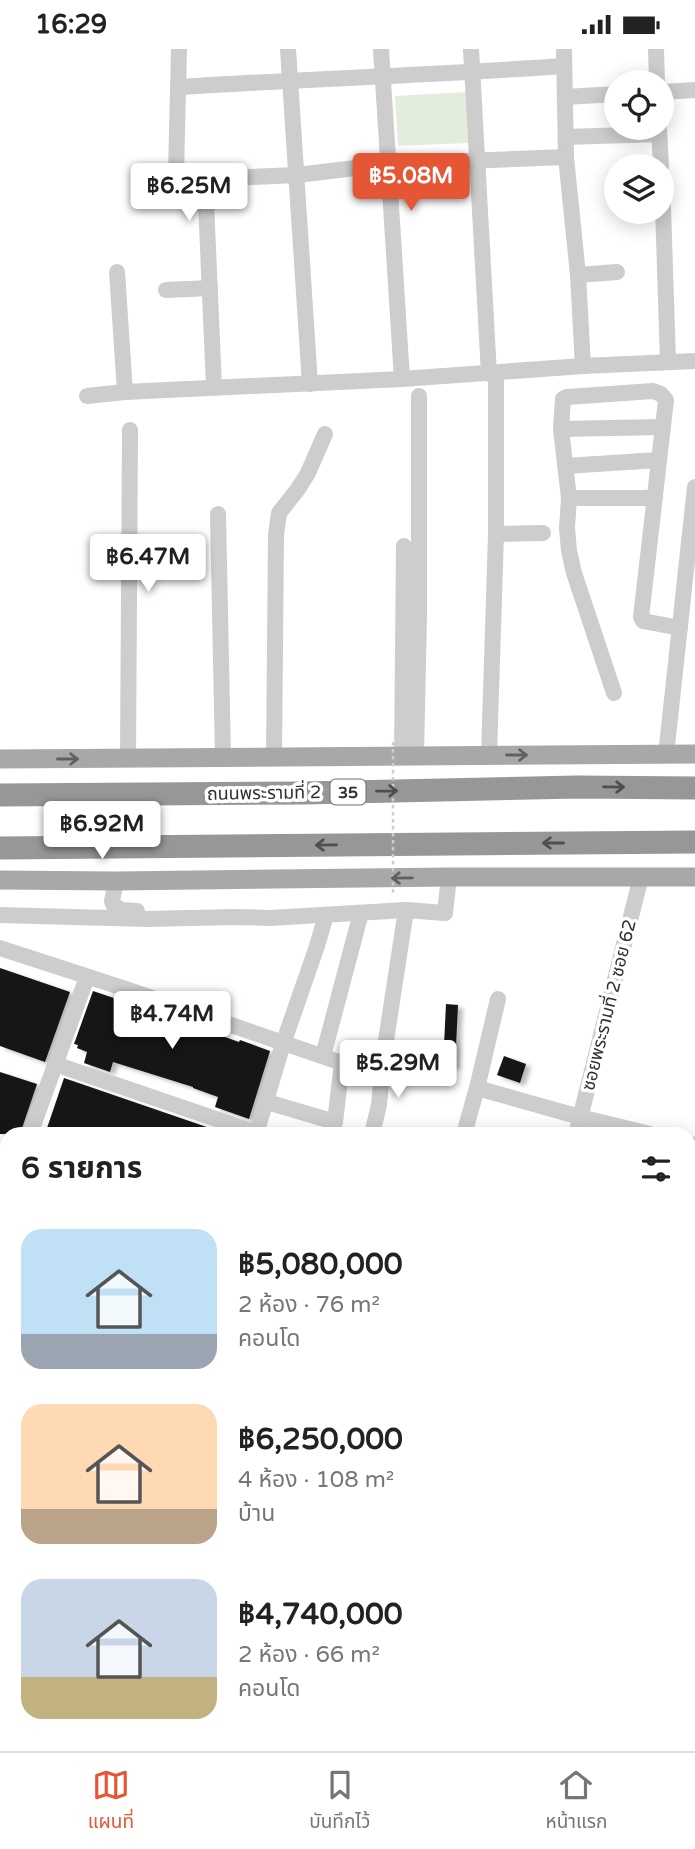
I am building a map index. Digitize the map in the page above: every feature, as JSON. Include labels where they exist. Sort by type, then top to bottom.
[{"type":"highway","name":"ถนนพระรามที่ 2","points":[[0,795],[303,793],[577,787],[695,788]]},
{"type":"highway","points":[[0,848],[695,842]]},
{"type":"main road","name":"ถนนพระรามที่ 2","points":[[0,759],[274,758],[403,751],[489,755],[695,754]]},
{"type":"main road","points":[[0,880],[695,877]]},
{"type":"street","points":[[176,173],[179,49]]},
{"type":"street","points":[[288,49],[310,384]]},
{"type":"street","points":[[381,49],[402,379]]},
{"type":"street","points":[[471,49],[493,373],[496,534],[489,755]]},
{"type":"street","points":[[564,49],[566,157],[578,275],[583,366]]},
{"type":"street","points":[[656,49],[657,70]]},
{"type":"street","points":[[178,87],[289,80],[383,78],[564,66]]},
{"type":"street","points":[[674,91],[695,90]]},
{"type":"street","points":[[565,97],[604,95]]},
{"type":"street","points":[[566,138],[604,135]]},
{"type":"street","points":[[214,387],[205,179],[297,174],[389,164],[566,157]]},
{"type":"street","points":[[664,224],[668,362]]},
{"type":"street","points":[[117,272],[125,392]]},
{"type":"street","points":[[578,275],[617,272]]},
{"type":"street","points":[[166,290],[210,288]]},
{"type":"street","points":[[87,396],[695,361]]},
{"type":"street","points":[[614,693],[569,551],[569,498],[561,429],[563,399],[567,397],[653,391],[662,394],[666,400],[640,617],[643,621],[680,628]]},
{"type":"street","points":[[403,751],[419,616],[419,395]]},
{"type":"street","points":[[561,429],[662,427]]},
{"type":"street","points":[[128,758],[130,430]]},
{"type":"street","points":[[274,758],[275,535],[279,513],[308,473],[325,433]]},
{"type":"street","points":[[565,466],[659,460]]},
{"type":"street","points":[[666,755],[694,495]]},
{"type":"street","points":[[569,498],[655,498]]},
{"type":"street","points":[[218,515],[223,758]]},
{"type":"street","points":[[496,534],[543,533]]},
{"type":"street","points":[[403,751],[404,546]]},
{"type":"street","points":[[0,915],[107,919],[270,918],[406,910],[445,913],[449,877]]},
{"type":"street","name":"ซอยพระรามที่ 2 ซอย 62","points":[[578,1127],[641,877]]},
{"type":"street","points":[[116,881],[112,901],[116,908],[163,912],[190,918]]},
{"type":"street","points":[[374,1127],[406,910]]},
{"type":"street","points":[[323,1056],[361,913]]},
{"type":"street","points":[[258,1127],[326,915]]},
{"type":"street","points":[[0,948],[342,1063],[333,1127]]},
{"type":"street","points":[[32,1127],[87,977]]},
{"type":"street","points":[[466,1127],[498,999]]},
{"type":"street","points":[[55,1064],[239,1127]]},
{"type":"street","points":[[477,1088],[621,1127]]},
{"type":"street","points":[[267,1102],[330,1127]]},
{"type":"path","points":[[393,896],[403,751]]},
{"type":"green space","points":[[466,92],[469,143],[398,146],[395,96]]},
{"type":"building","points":[[0,968],[70,992],[45,1062],[0,1046]]},
{"type":"building","points":[[93,991],[149,1010],[150,1008],[220,1032],[219,1035],[270,1051],[249,1119],[215,1107],[218,1097],[193,1087],[113,1062],[110,1072],[84,1063],[87,1052],[74,1044]]},
{"type":"building","points":[[446,1004],[458,1005],[455,1067],[443,1066]]},
{"type":"building","points":[[504,1056],[526,1064],[520,1083],[497,1075]]},
{"type":"building","points":[[0,1072],[37,1084],[22,1127],[0,1127]]},
{"type":"building","points":[[64,1078],[207,1127],[47,1127]]}]
